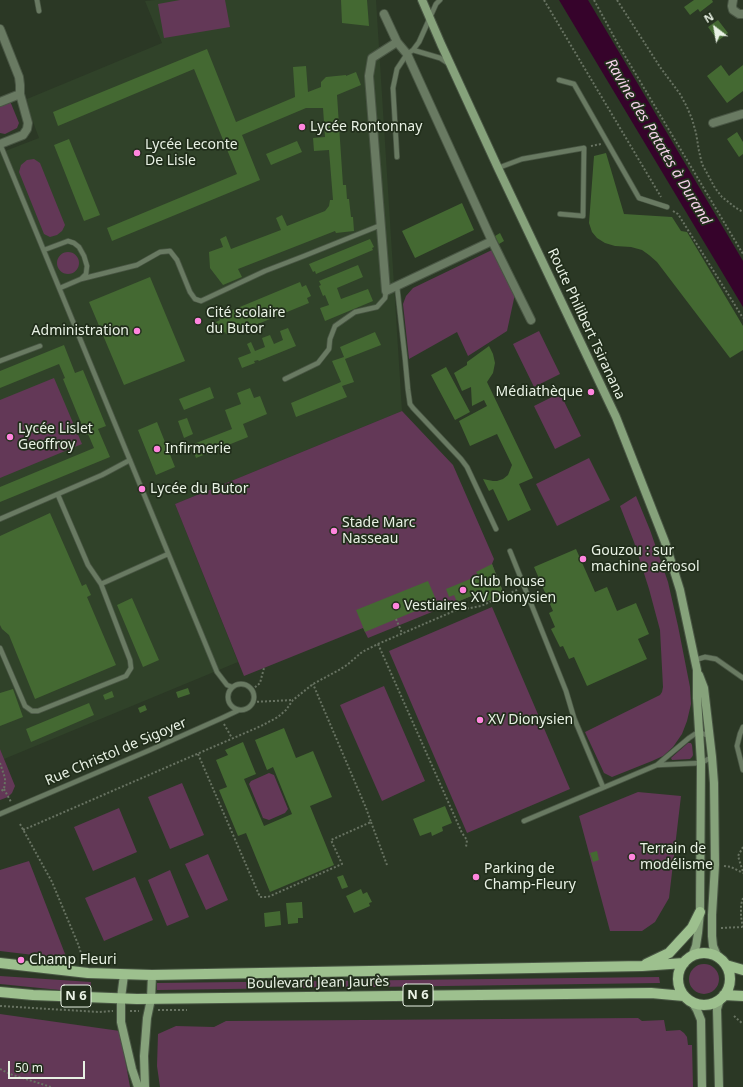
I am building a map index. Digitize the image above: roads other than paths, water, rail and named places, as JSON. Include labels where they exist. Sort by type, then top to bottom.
[{"type":"main road","name":"Route Philibert Tsiranana","points":[[422,0],[498,168],[616,417],[666,542],[680,590],[697,670],[704,688],[714,783],[715,865],[712,915],[713,946],[722,961]]},
{"type":"main road","name":"Route Philibert Tsiranana","points":[[692,956],[696,946],[700,912],[701,763],[698,732],[697,670]]},
{"type":"main road","points":[[642,966],[669,953],[692,928],[700,912]]},
{"type":"main road","points":[[702,1087],[701,1020],[697,1010],[680,988],[678,980],[680,971],[684,963],[692,956],[705,953],[743,970]]},
{"type":"main road","points":[[719,1087],[718,1009],[722,997],[728,988],[730,980],[729,972],[722,961]]},
{"type":"main road","name":"Boulevard Jean Jaurès","points":[[0,963],[88,973],[152,975],[642,966],[684,963]]},
{"type":"main road","points":[[124,975],[121,998],[121,1022],[132,1069],[138,1087]]},
{"type":"main road","points":[[145,1087],[144,1056],[147,1018],[151,999],[152,975]]},
{"type":"main road","name":"Boulevard Jean Jaurès","points":[[0,992],[33,995],[151,999],[651,993],[688,999],[700,1004],[708,1004],[722,997],[743,996]]},
{"type":"street","points":[[733,0],[733,10],[739,14],[743,14]]},
{"type":"street","points":[[384,14],[397,42],[410,52],[492,240],[532,320]]},
{"type":"street","points":[[0,29],[19,76],[20,94],[28,123],[27,129],[23,135],[0,144]]},
{"type":"street","points":[[397,42],[372,58],[369,76],[386,291],[492,240]]},
{"type":"street","points":[[0,102],[20,94]]},
{"type":"street","points":[[713,123],[743,114]]},
{"type":"lane","points":[[37,0],[39,11]]},
{"type":"lane","points":[[397,157],[393,88],[397,69],[419,42],[437,1]]},
{"type":"lane","points":[[410,52],[440,58],[451,65]]},
{"type":"lane","points":[[559,80],[574,84],[639,198],[667,207]]},
{"type":"lane","points":[[0,144],[217,672],[226,685],[232,687]]},
{"type":"lane","points":[[498,168],[522,159],[584,148],[583,216],[560,214]]},
{"type":"lane","points":[[60,288],[81,279],[137,265],[160,252],[170,251],[177,260],[190,292],[195,299],[201,300],[265,271],[381,225]]},
{"type":"lane","points":[[44,250],[68,241],[74,243],[79,247],[87,266],[86,274],[81,279]]},
{"type":"lane","points":[[397,286],[410,404],[461,458],[467,467],[496,529]]},
{"type":"lane","points":[[285,379],[318,363],[328,349],[335,326],[354,312],[377,307],[385,298],[386,291]]},
{"type":"lane","points":[[0,361],[40,346]]},
{"type":"lane","points":[[0,519],[102,475],[130,460]]},
{"type":"lane","points":[[0,648],[20,697],[25,706],[32,711],[38,711],[126,676],[132,668],[101,584],[88,565],[58,494]]},
{"type":"lane","points":[[510,551],[566,691],[574,718],[603,787]]},
{"type":"lane","points":[[101,584],[168,554]]},
{"type":"lane","points":[[695,660],[705,658],[716,659],[743,678]]},
{"type":"lane","points":[[244,684],[252,690],[254,696],[250,707],[245,710],[239,710],[233,707],[228,696],[229,690],[232,687],[235,685],[244,684]]},
{"type":"lane","name":"Rue Christol de Sigoyer","points":[[0,814],[239,710]]},
{"type":"lane","points":[[743,727],[737,746],[743,770]]},
{"type":"lane","points":[[658,766],[689,738],[698,732],[710,736]]},
{"type":"lane","points":[[524,821],[603,787],[658,766],[701,763],[712,757]]},
{"type":"water","name":"Ravine des Patates à Durand","points":[[559,0],[588,0],[743,261],[743,307]]},
{"type":"place","name":"Lycée Rontonnay","points":[[302,127]]},
{"type":"place","name":"Lycée Leconte De Lisle","points":[[137,153]]},
{"type":"place","name":"Cité scolaire du Butor","points":[[198,321]]},
{"type":"place","name":"Administration","points":[[137,331]]},
{"type":"place","name":"Médiathèque","points":[[591,392]]},
{"type":"place","name":"Lycée Lislet Geoffroy","points":[[10,437]]},
{"type":"place","name":"Infirmerie","points":[[157,449]]},
{"type":"place","name":"Lycée du Butor","points":[[142,489]]},
{"type":"place","name":"Stade Marc Nasseau","points":[[334,531]]},
{"type":"place","name":"Gouzou : sur machine aérosol","points":[[583,559]]},
{"type":"place","name":"Club house XV Dionysien","points":[[463,590]]},
{"type":"place","name":"Vestiaires","points":[[396,606]]},
{"type":"place","name":"XV Dionysien","points":[[480,720]]},
{"type":"place","name":"Terrain de modélisme","points":[[632,857]]},
{"type":"place","name":"Parking de Champ-Fleury","points":[[476,877]]},
{"type":"place","name":"Champ Fleuri","points":[[21,960]]}]
